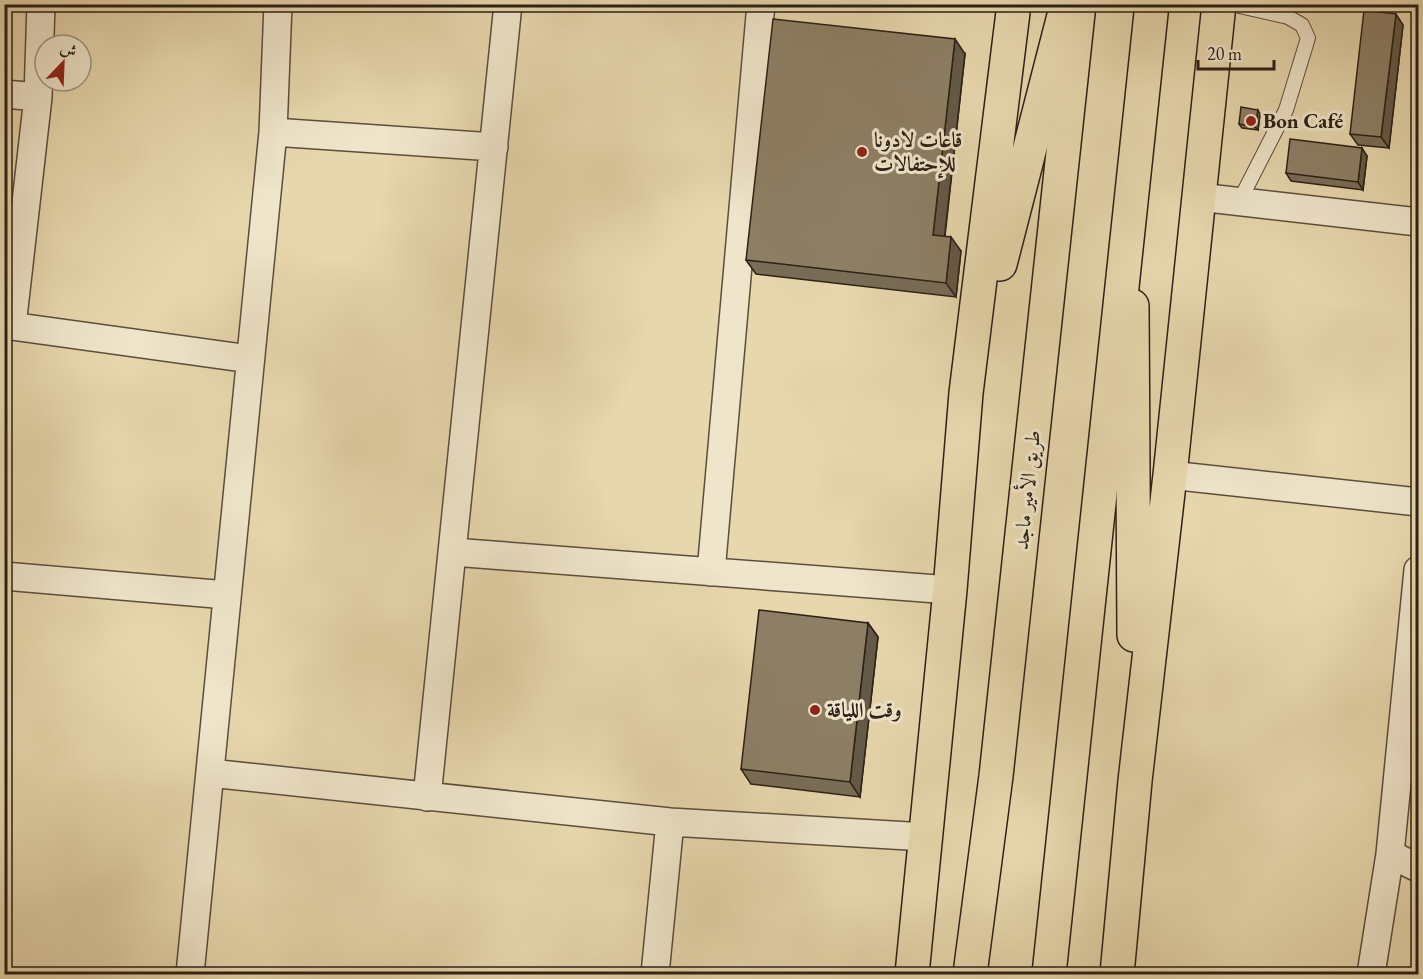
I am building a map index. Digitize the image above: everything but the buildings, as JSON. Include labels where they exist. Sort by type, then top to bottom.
[{"type":"main road","points":[[914,975],[966,393],[1014,4]]},
{"type":"main road","points":[[966,393],[1067,4]]},
{"type":"main road","name":"طريق الأمير ماجد","points":[[970,975],[996,776],[1079,4]]},
{"type":"main road","points":[[1049,975],[1152,4]]},
{"type":"main road","points":[[1117,975],[1135,781],[1170,475],[1219,4]]},
{"type":"main road","points":[[1131,208],[1135,781]]},
{"type":"street","points":[[41,4],[38,97],[8,325],[250,359]]},
{"type":"street","points":[[190,975],[273,132],[278,4]]},
{"type":"street","points":[[427,797],[508,4]]},
{"type":"street","points":[[711,572],[761,4]]},
{"type":"street","points":[[4,94],[38,97]]},
{"type":"street","points":[[273,132],[494,147]]},
{"type":"street","points":[[1199,197],[1419,222]]},
{"type":"street","points":[[1170,475],[1419,502]]},
{"type":"street","points":[[453,552],[950,590]]},
{"type":"street","points":[[1371,975],[1390,854],[1419,570]]},
{"type":"street","points":[[4,576],[227,595]]},
{"type":"street","points":[[210,772],[670,822],[926,837]]},
{"type":"street","points":[[655,975],[670,822]]},
{"type":"street","points":[[1390,854],[1419,868]]},
{"type":"lane","points":[[1231,4],[1288,17],[1302,26],[1308,38],[1286,110],[1239,202]]},
{"type":"place","name":"Bon Café","points":[[1251,121]]},
{"type":"place","name":"قاعات لادونا للإحتفالات","points":[[862,152]]},
{"type":"place","name":"وقت اللياقة","points":[[815,710]]}]
